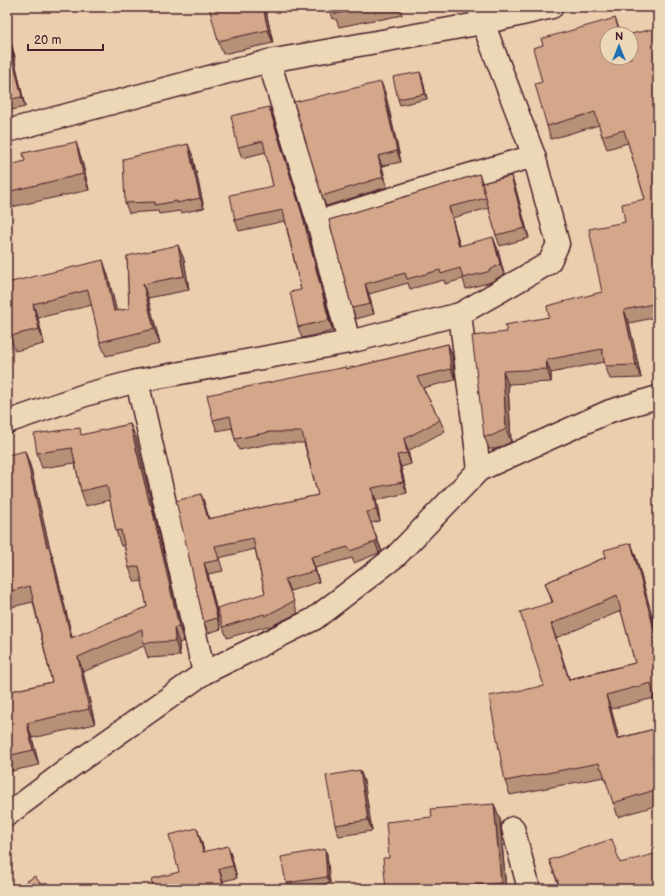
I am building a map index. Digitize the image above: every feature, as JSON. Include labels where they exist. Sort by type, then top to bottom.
[{"type":"street","points":[[7,131],[269,62],[481,15],[552,7]]},
{"type":"street","points":[[7,422],[88,394],[138,381],[349,342],[460,314],[549,263],[558,244],[534,156],[481,15]]},
{"type":"street","points":[[269,62],[318,222],[349,342]]},
{"type":"street","points":[[318,222],[534,156]]},
{"type":"street","points":[[460,314],[479,470]]},
{"type":"street","points":[[138,381],[204,673]]},
{"type":"street","points":[[7,815],[72,766],[204,673],[314,619],[396,556],[479,470],[610,411],[658,397]]},
{"type":"street","points":[[513,828],[529,889]]},
{"type":"building","points":[[209,7],[263,7],[268,30],[218,41]]},
{"type":"building","points":[[333,7],[367,7],[335,14]]},
{"type":"building","points":[[615,18],[618,26],[599,26],[599,66],[639,66],[639,32],[658,28],[658,303],[624,310],[636,365],[605,366],[602,349],[546,360],[547,369],[503,371],[506,429],[491,436],[484,436],[472,336],[507,332],[505,325],[549,317],[547,306],[602,292],[589,229],[625,222],[622,204],[645,199],[624,130],[602,136],[595,112],[547,126],[535,84],[542,82],[533,48],[543,45],[541,39]]},
{"type":"building","points":[[7,33],[22,97],[7,100]]},
{"type":"building","points":[[420,72],[425,94],[398,99],[393,77]]},
{"type":"building","points":[[381,82],[397,151],[378,156],[383,177],[322,196],[294,102]]},
{"type":"building","points":[[269,107],[302,214],[329,320],[298,327],[290,292],[301,290],[283,210],[235,220],[230,195],[273,186],[263,141],[238,147],[231,116]]},
{"type":"building","points":[[76,142],[83,174],[7,192],[7,166],[25,161],[23,153]]},
{"type":"building","points":[[188,144],[200,198],[177,203],[177,201],[155,205],[155,202],[125,203],[123,159]]},
{"type":"building","points":[[479,174],[486,198],[449,207],[459,246],[493,237],[500,264],[487,272],[463,278],[460,268],[441,274],[440,270],[407,279],[405,273],[365,284],[370,304],[352,308],[329,220]]},
{"type":"building","points":[[511,176],[525,228],[496,235],[482,183]]},
{"type":"building","points":[[178,245],[184,276],[143,284],[154,329],[100,342],[88,290],[33,304],[39,329],[10,336],[7,323],[7,283],[103,260],[114,311],[129,309],[127,256]]},
{"type":"building","points":[[448,344],[451,369],[417,377],[440,420],[404,439],[407,453],[397,455],[403,482],[372,488],[376,510],[367,512],[377,540],[350,551],[348,547],[311,557],[315,571],[285,579],[294,601],[265,616],[264,614],[223,627],[217,608],[265,593],[253,538],[215,546],[219,560],[204,563],[217,618],[204,622],[176,501],[201,494],[208,519],[318,495],[302,432],[270,432],[235,439],[230,416],[213,420],[207,395],[346,367],[346,369]]},
{"type":"building","points":[[130,424],[150,505],[151,504],[179,627],[174,628],[175,641],[143,643],[142,629],[78,657],[89,709],[27,723],[33,750],[7,756],[7,692],[52,682],[30,586],[7,592],[7,455],[25,451],[47,547],[49,546],[71,638],[147,607],[139,566],[129,568],[121,530],[116,531],[107,485],[81,491],[72,448],[37,453],[34,434],[80,428],[81,435]]},
{"type":"building","points":[[631,543],[658,644],[658,720],[651,683],[606,695],[617,739],[658,728],[658,755],[652,756],[658,776],[658,789],[613,803],[599,763],[505,781],[489,696],[544,686],[520,612],[553,602],[545,583],[606,557],[604,550]],"holes":[[[617,596],[635,663],[569,680],[551,624]]]},
{"type":"building","points":[[360,770],[368,820],[335,825],[326,776]]},
{"type":"building","points":[[494,804],[501,883],[430,889],[386,889],[383,858],[389,858],[386,822],[432,817],[431,809]]},
{"type":"building","points":[[197,828],[203,852],[228,846],[233,866],[219,869],[224,889],[154,889],[151,879],[179,872],[169,835]]},
{"type":"building","points":[[612,839],[620,863],[658,853],[658,889],[561,889],[549,860]]},
{"type":"building","points":[[325,849],[327,877],[286,883],[281,857]]},
{"type":"building","points":[[35,876],[44,889],[15,889]]}]
